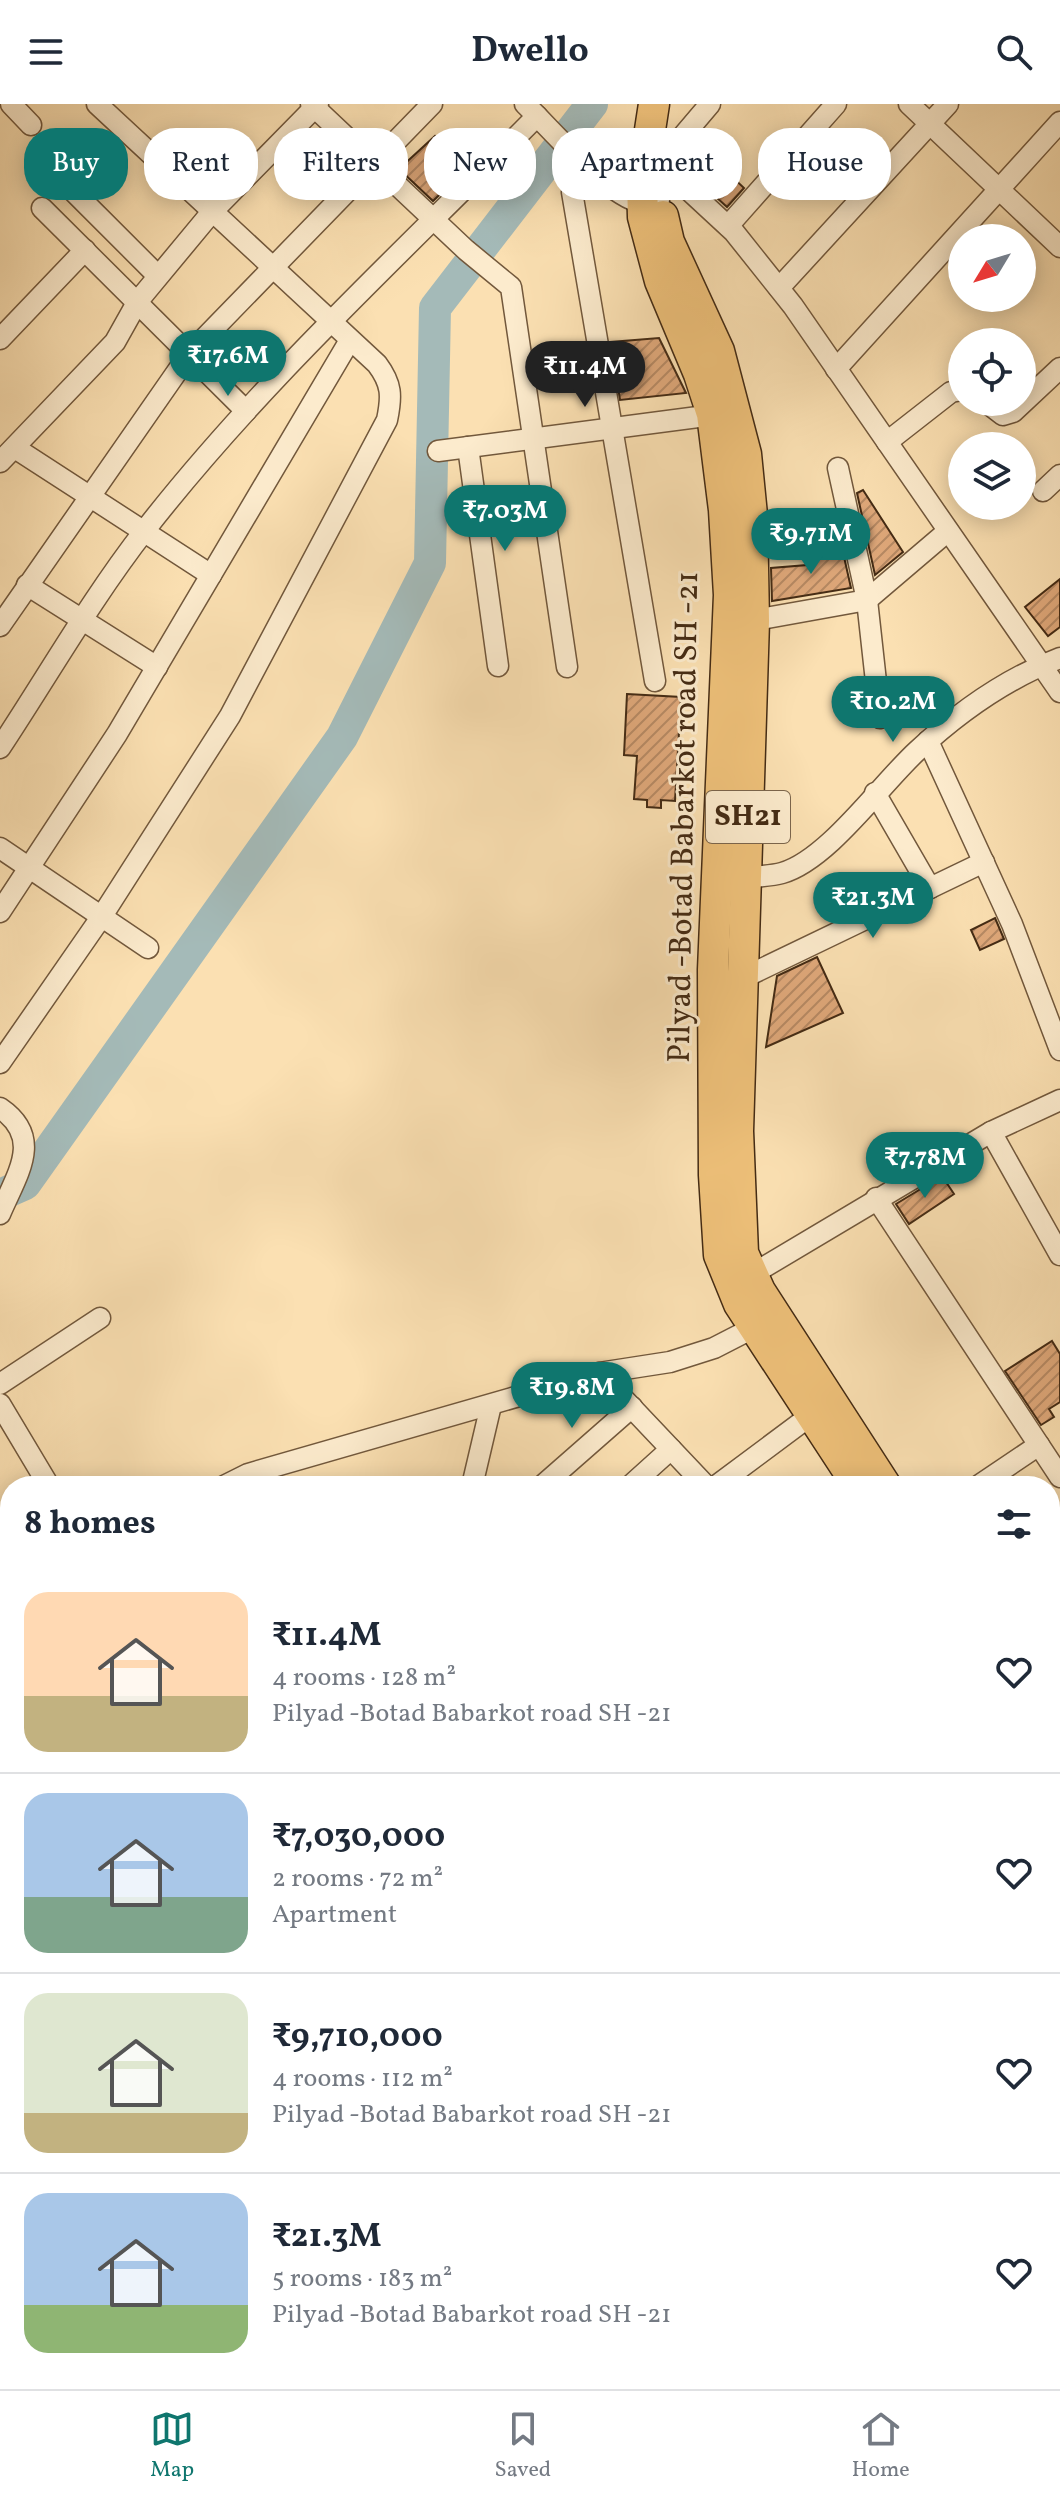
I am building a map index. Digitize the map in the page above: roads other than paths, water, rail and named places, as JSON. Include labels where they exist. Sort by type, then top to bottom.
[{"type":"main road","name":"Pilyad -Botad Babarkot road SH -21","points":[[653,114],[650,201],[660,281],[699,374],[724,413],[724,510],[741,623],[746,878],[740,1207],[743,1253],[751,1275],[853,1476]]},
{"type":"main road","name":"Pilyad -Botad Babarkot road SH -21","points":[[741,623],[713,970],[715,1230],[726,1279],[753,1328],[878,1476]]},
{"type":"street","points":[[11,104],[31,125]]},
{"type":"street","points":[[0,1063],[102,916],[230,716],[387,420],[392,397],[390,381],[350,340],[97,104]]},
{"type":"street","points":[[408,128],[432,104]]},
{"type":"street","points":[[688,128],[710,104]]},
{"type":"street","points":[[728,226],[836,104]]},
{"type":"street","points":[[909,104],[1060,247]]},
{"type":"street","points":[[779,288],[948,104]]},
{"type":"street","points":[[211,575],[88,496],[7,455],[115,342],[138,301],[158,276],[211,213],[314,105],[338,128]]},
{"type":"street","points":[[0,748],[144,532],[246,411],[329,321],[537,116],[587,166],[627,197],[650,201]]},
{"type":"street","points":[[836,369],[999,186],[1059,126]]},
{"type":"street","points":[[408,195],[466,250],[502,278],[512,291],[567,667]]},
{"type":"street","points":[[82,200],[158,276]]},
{"type":"street","points":[[0,626],[190,353],[339,200]]},
{"type":"street","points":[[573,200],[655,681]]},
{"type":"street","points":[[700,200],[728,226],[779,288],[1060,692]]},
{"type":"street","points":[[42,208],[246,411]]},
{"type":"street","points":[[0,339],[85,250]]},
{"type":"street","points":[[0,912],[32,867],[157,667],[350,340]]},
{"type":"street","points":[[1036,390],[1060,368]]},
{"type":"street","points":[[887,442],[948,394]]},
{"type":"street","points":[[438,451],[724,413]]},
{"type":"street","points":[[468,447],[498,666]]},
{"type":"street","points":[[838,468],[867,600],[880,718]]},
{"type":"street","points":[[1043,491],[1060,475]]},
{"type":"street","points":[[741,623],[867,600],[948,531]]},
{"type":"street","points":[[27,585],[157,667]]},
{"type":"street","points":[[746,878],[782,873],[816,855],[928,741],[986,696],[1060,658]]},
{"type":"street","points":[[928,741],[1052,1001],[1060,1050]]},
{"type":"street","points":[[875,793],[930,888]]},
{"type":"street","points":[[0,848],[148,948]]},
{"type":"street","points":[[743,978],[984,862]]},
{"type":"street","points":[[751,1275],[991,1132],[1060,1100]]},
{"type":"street","points":[[0,1108],[15,1119],[25,1133],[24,1156],[1,1212]]},
{"type":"street","points":[[991,1132],[1060,1255]]},
{"type":"street","points":[[876,1198],[1059,1476]]},
{"type":"street","points":[[0,1384],[100,1318]]},
{"type":"street","points":[[263,1476],[599,1373],[670,1362],[714,1348],[753,1328]]},
{"type":"street","points":[[599,1373],[697,1476]]},
{"type":"street","points":[[0,1404],[43,1476]]},
{"type":"street","points":[[474,1476],[491,1405]]},
{"type":"street","points":[[553,1476],[632,1407]]},
{"type":"street","points":[[729,1476],[821,1408]]},
{"type":"street","points":[[993,1476],[1039,1445]]},
{"type":"street","points":[[641,1476],[671,1449]]},
{"type":"waterway","points":[[0,1195],[25,1184],[342,737],[430,563],[435,308],[592,104]]}]
